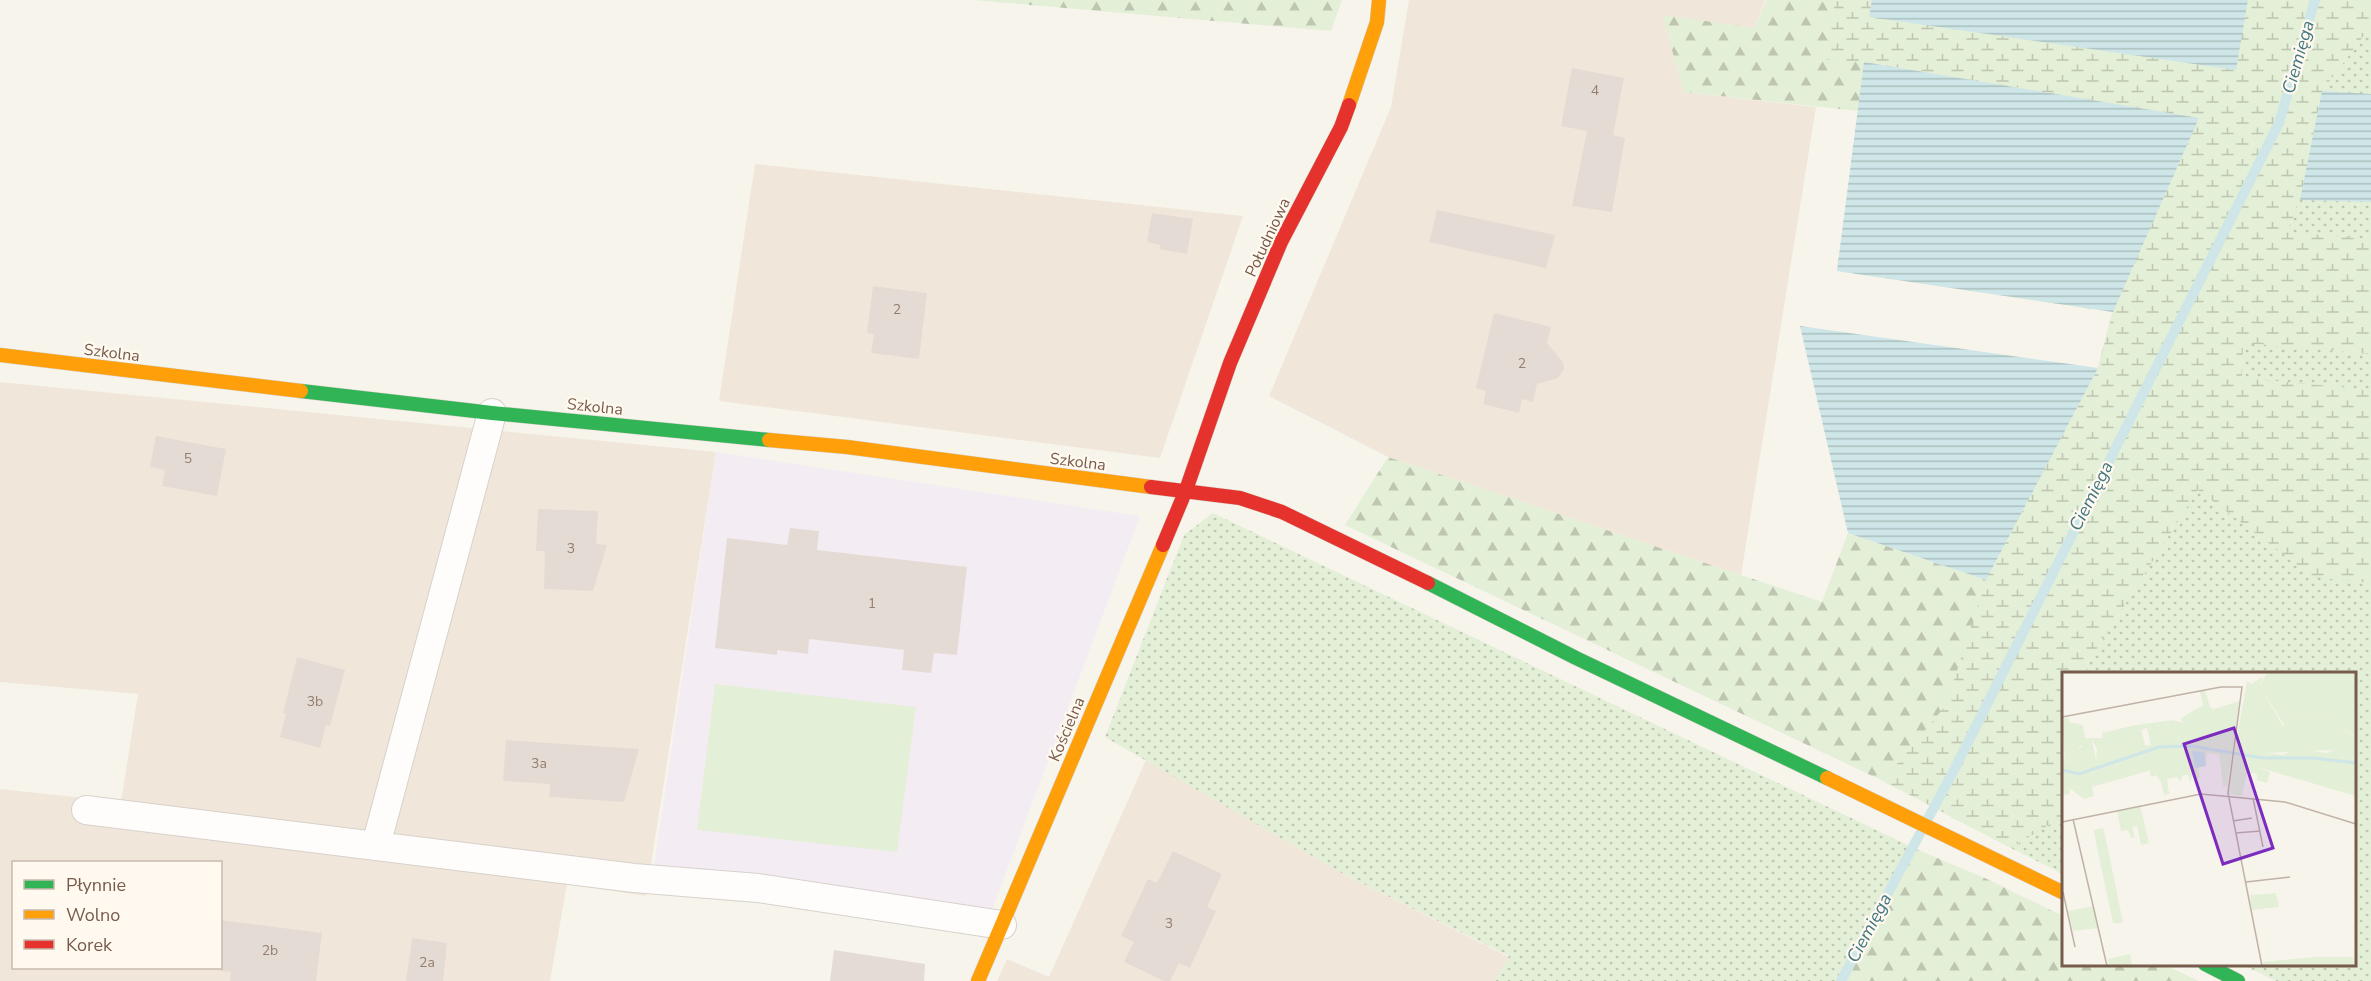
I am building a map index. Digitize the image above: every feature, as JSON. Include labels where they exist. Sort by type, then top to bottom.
[{"type":"street","name":"Południowa","points":[[1186,490],[1230,363],[1281,242],[1341,127],[1377,22],[1379,0]]},
{"type":"street","name":"Szkolna","points":[[0,356],[492,413],[847,447],[1240,498],[1282,512],[1360,549],[1576,658],[2062,892]]},
{"type":"street","points":[[376,846],[492,413]]},
{"type":"street","name":"Kościelna","points":[[978,981],[1186,490]]},
{"type":"street","points":[[86,810],[633,878],[758,888],[1002,925]]},
{"type":"street","points":[[2209,966],[2238,981]]},
{"type":"shaded area","points":[[1409,0],[1765,0],[1755,28],[1663,16],[1684,92],[1816,107],[1741,575],[1388,457],[1269,396],[1391,107]]},
{"type":"shaded area","points":[[755,164],[1243,216],[1160,458],[719,401]]},
{"type":"shaded area","points":[[0,382],[716,452],[646,896],[567,884],[550,981],[0,981],[0,789],[121,802],[138,694],[0,682]]},
{"type":"shaded area","points":[[716,452],[1140,516],[987,923],[652,879]]},
{"type":"shaded area","points":[[1146,760],[1347,876],[1509,957],[1495,981],[997,981],[1007,959],[1049,977]]},
{"type":"green space","points":[[974,0],[1342,0],[1331,31]]},
{"type":"green space","points":[[1766,0],[2371,0],[2371,26],[2322,91],[2243,343],[2242,378],[2371,390],[2371,583],[2314,577],[2198,489],[1991,695],[2062,814],[2062,817],[2011,848],[1883,781],[1345,525],[1388,457],[1822,602],[1848,533],[1986,580],[2098,368],[2112,312],[1837,271],[1858,111],[1684,92],[1662,15],[1755,28]]},
{"type":"green space","points":[[1835,0],[2371,0],[2371,26],[2322,91],[2300,200],[2287,232],[2371,239],[2371,354],[2243,343],[2242,378],[2371,390],[2371,583],[2314,577],[2198,490],[2087,664],[2088,672],[2062,672],[2062,817],[2011,848],[1883,781],[1946,705],[1986,580],[2098,368],[2113,312],[2199,118],[1865,62],[1827,60]]},
{"type":"green space","points":[[2371,26],[2371,981],[2276,981],[2245,966],[2356,966],[2356,672],[2088,672],[2087,664],[2198,489],[2242,378],[2243,343],[2322,91]]},
{"type":"green space","points":[[1213,513],[1916,849],[1843,981],[1495,981],[1509,956],[1347,876],[1105,737],[1184,535]]},
{"type":"green space","points":[[715,684],[916,707],[897,852],[697,830]]},
{"type":"green space","points":[[2062,817],[2062,874],[2011,848]]},
{"type":"green space","points":[[1916,849],[1987,879],[2062,916],[2062,966],[2167,966],[2199,981],[1843,981]]},
{"type":"water","points":[[1872,0],[2248,0],[2236,70],[1869,17]]},
{"type":"water","points":[[1864,62],[2199,118],[2113,312],[1837,271]]},
{"type":"water","points":[[2322,91],[2371,94],[2371,202],[2300,200]]},
{"type":"water","points":[[1800,326],[2098,368],[1986,580],[1848,533]]},
{"type":"building","points":[[1572,68],[1624,78],[1613,135],[1625,138],[1612,212],[1572,206],[1587,131],[1561,126]]},
{"type":"building","points":[[1437,210],[1555,235],[1546,268],[1429,242]]},
{"type":"building","points":[[1152,213],[1193,219],[1187,254],[1159,249],[1160,245],[1147,242]]},
{"type":"building","points":[[873,286],[927,293],[919,359],[871,353],[874,334],[867,333]]},
{"type":"building","points":[[1494,313],[1551,327],[1547,343],[1563,362],[1564,369],[1558,378],[1537,384],[1533,402],[1522,399],[1519,413],[1483,404],[1486,391],[1476,388]]},
{"type":"building","points":[[156,436],[226,449],[217,496],[162,486],[165,470],[150,467]]},
{"type":"building","points":[[538,509],[598,511],[596,544],[607,545],[593,591],[544,589],[545,551],[536,551]]},
{"type":"building","points":[[790,528],[819,531],[817,550],[967,567],[957,655],[934,653],[931,673],[902,670],[904,650],[809,639],[808,654],[777,650],[777,655],[715,648],[727,538],[787,545]]},
{"type":"building","points":[[297,657],[345,670],[330,726],[326,725],[320,748],[280,737],[286,714],[283,713]]},
{"type":"building","points":[[506,740],[639,749],[624,802],[549,797],[550,784],[503,781]]},
{"type":"building","points":[[1173,851],[1222,874],[1207,907],[1216,911],[1190,968],[1179,963],[1170,981],[1164,981],[1124,962],[1134,942],[1121,936],[1148,879],[1157,883]]},
{"type":"building","points":[[222,920],[322,933],[316,981],[230,981],[231,972],[220,971],[222,969]]},
{"type":"building","points":[[412,938],[447,943],[443,981],[406,981]]},
{"type":"building","points":[[834,950],[925,964],[924,981],[830,981]]},
{"type":"waterway","name":"Ciemięga","points":[[1841,981],[1954,770],[2279,123],[2315,0]]},
{"type":"traffic: fast","points":[[301,391],[492,413],[769,440]]},
{"type":"traffic: fast","points":[[1428,583],[1576,658],[1827,778]]},
{"type":"traffic: fast","points":[[2209,966],[2238,981]]},
{"type":"traffic: slow","points":[[1349,105],[1377,22],[1379,0]]},
{"type":"traffic: slow","points":[[0,355],[301,391]]},
{"type":"traffic: slow","points":[[769,440],[847,447],[1151,487]]},
{"type":"traffic: slow","points":[[978,981],[1163,545]]},
{"type":"traffic: slow","points":[[1827,778],[2062,892]]},
{"type":"traffic: jam","points":[[1163,545],[1186,490],[1230,363],[1281,242],[1341,127],[1349,105]]},
{"type":"traffic: jam","points":[[1151,487],[1240,498],[1282,512],[1428,583]]}]
